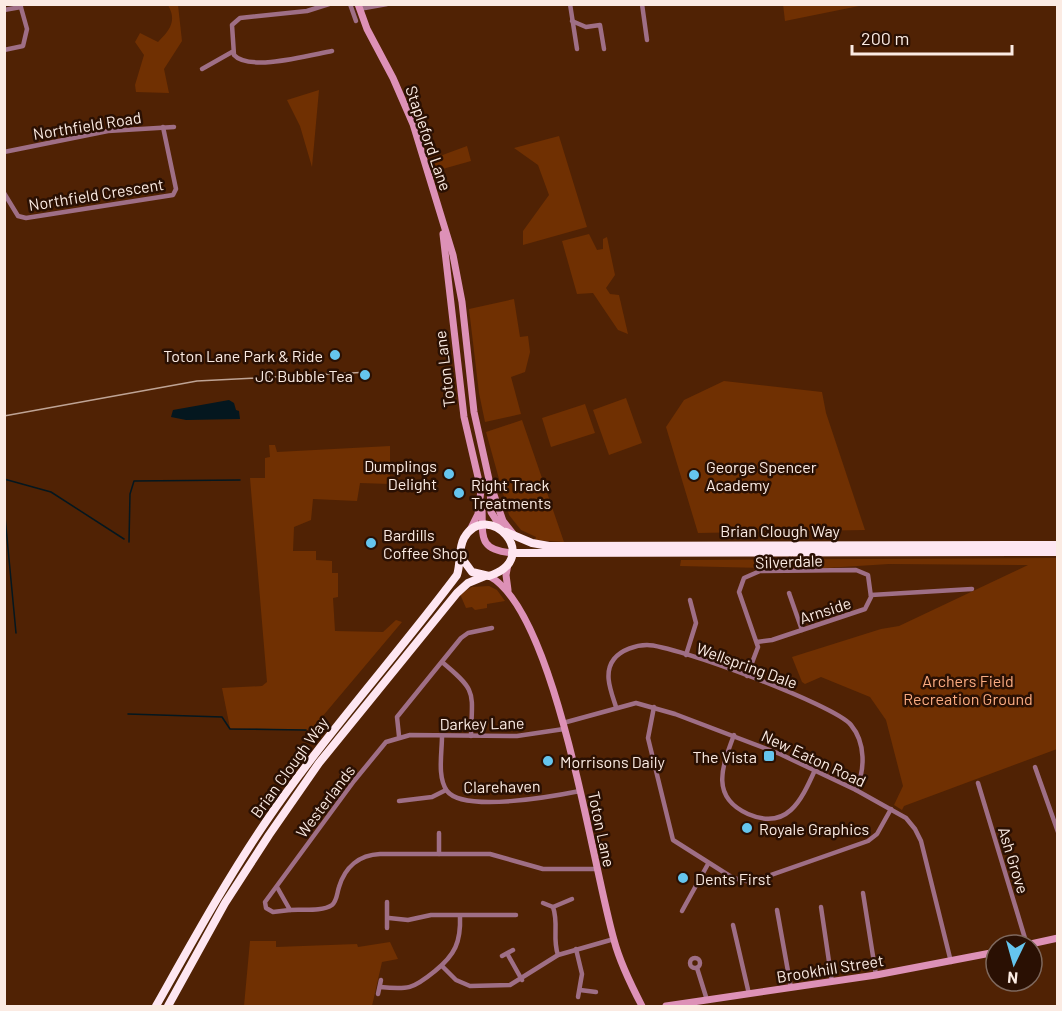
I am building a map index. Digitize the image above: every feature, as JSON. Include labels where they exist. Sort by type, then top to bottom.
[{"type":"highway","name":"Brian Clough Way","points":[[482,526],[549,546],[1058,545]]},
{"type":"highway","points":[[468,533],[482,526]]},
{"type":"highway","points":[[504,531],[512,553],[508,564]]},
{"type":"highway","name":"Brian Clough Way","points":[[156,1006],[211,909],[265,823],[315,754],[457,575],[461,557],[460,547],[468,533]]},
{"type":"highway","name":"Brian Clough Way","points":[[512,553],[1058,552]]},
{"type":"highway","points":[[461,557],[472,572],[487,576]]},
{"type":"highway","name":"Brian Clough Way","points":[[168,1006],[232,894],[319,763],[457,593],[468,583],[487,576],[508,564]]},
{"type":"main road","name":"Stapleford Lane","points":[[358,7],[408,110],[456,270]]},
{"type":"main road","name":"Stapleford Lane","points":[[440,216],[446,268]]},
{"type":"main road","name":"Toton Lane","points":[[446,268],[464,417],[482,502],[482,526]]},
{"type":"main road","name":"Toton Lane","points":[[456,270],[474,412],[490,484],[491,512],[504,531]]},
{"type":"main road","points":[[490,484],[504,521],[517,537]]},
{"type":"main road","points":[[468,533],[482,502]]},
{"type":"main road","points":[[482,526],[487,548],[512,553]]},
{"type":"main road","name":"Toton Lane","points":[[508,564],[506,575],[508,590],[535,639],[563,726],[580,790],[614,939],[642,1006]]},
{"type":"main road","name":"Toton Lane","points":[[487,576],[508,590]]},
{"type":"main road","name":"Brookhill Street","points":[[666,1006],[876,975],[984,955]]},
{"type":"street","points":[[329,4],[307,11],[244,17],[234,22],[231,28],[232,52],[238,60],[252,63],[332,51]]},
{"type":"street","points":[[350,4],[356,21]]},
{"type":"street","points":[[358,7],[387,4]]},
{"type":"street","points":[[570,4],[577,49]]},
{"type":"street","points":[[642,4],[647,40]]},
{"type":"street","points":[[4,10],[20,6],[27,29],[23,46],[4,50]]},
{"type":"street","points":[[229,16],[234,22]]},
{"type":"street","points":[[572,21],[586,27],[600,25],[604,50]]},
{"type":"street","points":[[568,44],[576,42]]},
{"type":"street","points":[[325,46],[326,53]]},
{"type":"street","points":[[202,69],[232,52]]},
{"type":"street","points":[[252,63],[253,70]]},
{"type":"street","name":"Northfield Crescent","points":[[4,192],[18,216],[26,218],[173,195],[176,189],[163,127]]},
{"type":"street","name":"Northfield Road","points":[[4,152],[108,131],[174,127]]},
{"type":"street","name":"Silverdale","points":[[757,642],[740,592],[742,581],[750,574],[856,570],[868,574]]},
{"type":"street","name":"Arnside","points":[[757,642],[862,610],[867,606],[871,595],[868,574]]},
{"type":"street","points":[[871,595],[972,590]]},
{"type":"street","points":[[954,591],[954,597]]},
{"type":"street","points":[[798,595],[790,595],[802,630]]},
{"type":"street","points":[[686,655],[696,623],[690,600]]},
{"type":"street","points":[[466,626],[468,633]]},
{"type":"street","points":[[399,736],[397,717],[461,638],[468,633],[492,628]]},
{"type":"street","points":[[747,676],[758,651],[757,642]]},
{"type":"street","name":"Wellspring Dale","points":[[616,707],[608,676],[610,666],[621,653],[650,645],[747,676],[812,703],[848,722],[856,735],[863,765],[856,790]]},
{"type":"street","points":[[442,662],[469,687],[472,697],[471,736]]},
{"type":"street","name":"New Eaton Road","points":[[563,726],[616,707],[636,703],[654,707],[734,735],[815,770],[891,809],[908,821],[921,841],[951,962]]},
{"type":"street","points":[[654,707],[648,738],[670,834],[681,848],[733,878],[751,882],[872,838],[881,830],[891,809]]},
{"type":"street","name":"Darkey Lane","points":[[399,736],[517,736],[563,726]]},
{"type":"street","points":[[734,735],[722,769],[727,799],[737,809],[762,820],[775,819],[801,801],[815,770]]},
{"type":"street","name":"Westerlands","points":[[399,736],[382,744],[374,754],[267,898],[265,906],[273,912],[331,905],[335,901],[348,870],[368,855],[490,854],[543,869],[597,869]]},
{"type":"street","name":"Clarehaven","points":[[442,736],[441,773],[446,790],[453,797],[466,801],[536,800],[580,790]]},
{"type":"street","points":[[1035,767],[1058,832]]},
{"type":"street","name":"Ash Grove","points":[[978,783],[1023,933]]},
{"type":"street","points":[[399,801],[432,796],[446,790]]},
{"type":"street","points":[[439,833],[439,854]]},
{"type":"street","points":[[682,911],[708,864]]},
{"type":"street","points":[[277,887],[290,910]]},
{"type":"street","points":[[863,893],[876,975]]},
{"type":"street","points":[[543,903],[553,907],[572,899]]},
{"type":"street","points":[[387,902],[389,918],[387,928]]},
{"type":"street","points":[[553,907],[556,918],[554,940],[558,955]]},
{"type":"street","points":[[821,907],[832,982]]},
{"type":"street","points":[[777,910],[791,988]]},
{"type":"street","points":[[507,922],[508,915]]},
{"type":"street","points":[[389,918],[516,915]]},
{"type":"street","points":[[380,987],[414,987],[442,966],[452,956],[459,941],[460,916]]},
{"type":"street","points":[[733,925],[749,994]]},
{"type":"street","points":[[442,966],[461,983],[478,987],[510,985],[522,980],[558,955],[614,939]]},
{"type":"street","points":[[513,950],[505,956],[522,980]]},
{"type":"street","points":[[576,950],[582,974],[578,997]]},
{"type":"street","points":[[697,968],[706,1000]]},
{"type":"street","points":[[378,994],[381,980]]},
{"type":"street","points":[[580,990],[596,992]]},
{"type":"green space","points":[[783,4],[864,4],[864,5],[785,21]]},
{"type":"green space","points":[[168,5],[178,5],[182,41],[164,69],[169,93],[136,92],[135,85],[144,55],[135,42],[140,33],[158,42],[162,38],[172,21]]},
{"type":"green space","points":[[319,90],[312,167],[300,126],[287,100]]},
{"type":"green space","points":[[559,136],[587,227],[523,245],[523,231],[549,195],[538,165],[514,148]]},
{"type":"green space","points":[[467,146],[471,161],[432,172],[429,160]]},
{"type":"green space","points":[[589,234],[597,250],[603,249],[603,239],[607,237],[615,275],[606,288],[610,294],[619,295],[628,334],[618,330],[593,293],[577,294],[562,241]]},
{"type":"green space","points":[[514,299],[520,337],[528,336],[530,352],[525,372],[511,377],[521,414],[485,422],[479,393],[469,309]]},
{"type":"green space","points":[[724,381],[822,392],[826,413],[865,530],[698,533],[666,427],[684,400]]},
{"type":"green space","points":[[626,398],[642,443],[609,455],[593,410]]},
{"type":"green space","points":[[585,404],[595,433],[551,447],[542,418]]},
{"type":"green space","points":[[522,420],[564,542],[535,540],[536,537],[521,530],[509,515],[486,432]]},
{"type":"green space","points":[[269,445],[275,445],[277,452],[390,446],[390,484],[360,483],[357,501],[313,499],[311,520],[294,527],[293,551],[316,551],[316,560],[332,561],[332,573],[338,573],[338,597],[333,598],[335,631],[383,632],[396,620],[402,622],[311,730],[230,728],[222,688],[262,686],[267,682],[250,478],[265,478],[265,458],[270,457]]},
{"type":"green space","name":"Archers Field Recreation Ground","points":[[1057,558],[1057,749],[904,806],[902,810],[894,805],[903,786],[886,720],[870,697],[821,677],[805,684],[802,682],[792,657],[881,629],[899,626],[1028,565],[889,564],[810,569],[680,566],[681,560]]},
{"type":"green space","points":[[489,586],[497,590],[505,601],[487,604],[487,608],[475,610],[472,607],[466,608],[460,594],[472,587]]},
{"type":"green space","points":[[250,941],[276,941],[276,947],[357,944],[358,947],[390,942],[398,959],[382,962],[372,1006],[244,1006]]},
{"type":"water","points":[[229,400],[239,411],[240,419],[186,420],[171,417],[173,410]]},
{"type":"waterway","points":[[4,479],[51,492],[124,539]]},
{"type":"waterway","points":[[129,542],[130,494],[134,481],[240,480]]},
{"type":"waterway","points":[[4,506],[16,633]]},
{"type":"waterway","points":[[128,714],[222,717],[230,729],[306,730]]},
{"type":"tram line","points":[[4,416],[197,381],[370,372]]},
{"type":"place","name":"Toton Lane Park & Ride","points":[[335,355]]},
{"type":"place","name":"JC Bubble Tea","points":[[365,375]]},
{"type":"place","name":"Dumplings Delight","points":[[449,474]]},
{"type":"place","name":"George Spencer Academy","points":[[694,475]]},
{"type":"place","name":"Right Track Treatments","points":[[459,493]]},
{"type":"place","name":"Bardills Coffee Shop","points":[[371,543]]},
{"type":"place","name":"The Vista","points":[[769,756]]},
{"type":"place","name":"Morrisons Daily","points":[[548,761]]},
{"type":"place","name":"Royale Graphics","points":[[747,828]]},
{"type":"place","name":"Dents First","points":[[683,878]]}]
